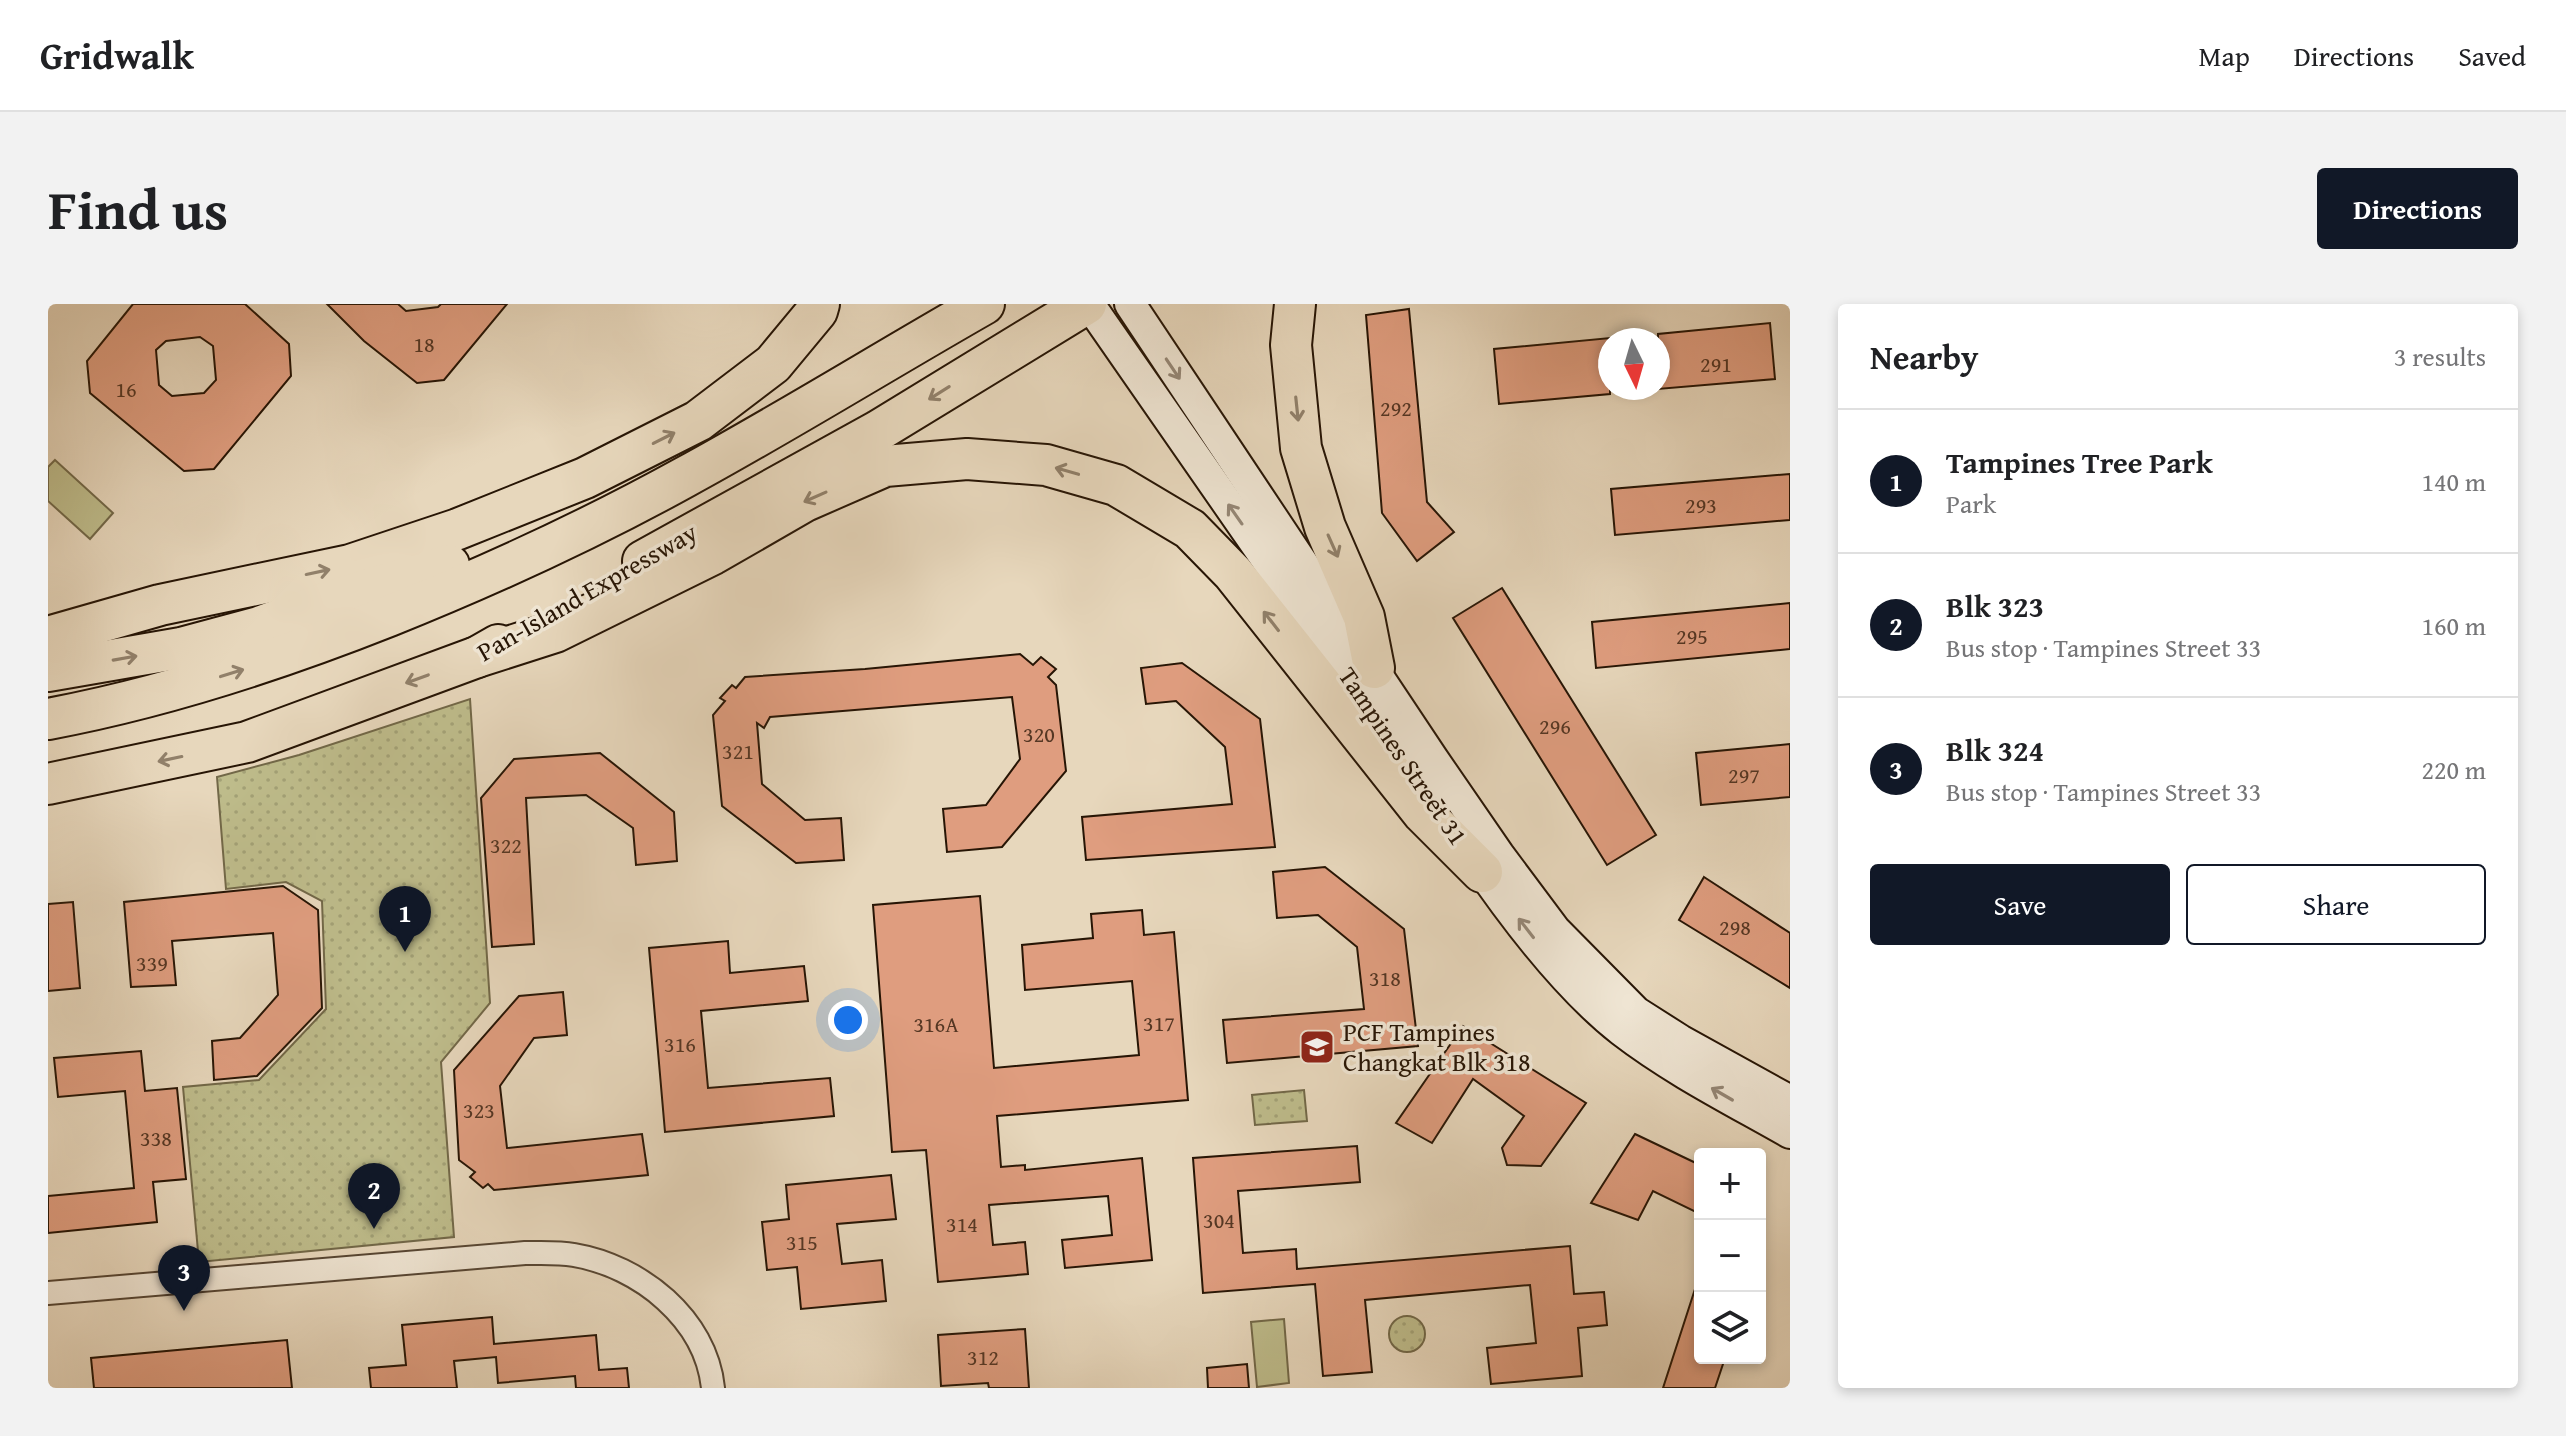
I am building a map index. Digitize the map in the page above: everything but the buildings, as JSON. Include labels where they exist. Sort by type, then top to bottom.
[{"type":"highway","points":[[48,637],[160,605],[350,565],[458,529],[585,478],[698,421],[773,364],[817,311],[819,304]]},
{"type":"highway","name":"Pan-Island Expressway","points":[[48,719],[172,692],[251,667],[377,621],[494,573],[686,477],[984,304]]},
{"type":"highway","name":"Pan-Island Expressway","points":[[48,784],[247,742],[477,657],[731,510],[878,431],[1087,304]]},
{"type":"highway","points":[[1295,304],[1291,345],[1301,448],[1325,527],[1364,617],[1374,668]]},
{"type":"highway","points":[[48,671],[181,648],[434,572],[534,530],[845,383]]},
{"type":"highway","points":[[477,657],[555,632],[713,554],[805,501],[885,466],[967,459],[1046,465],[1116,485],[1190,529],[1233,573],[1423,813],[1482,872]]},
{"type":"highway","points":[[160,605],[330,601]]},
{"type":"main road","name":"Tampines Street 31","points":[[1087,304],[1361,693],[1482,872],[1538,944],[1579,992],[1621,1031],[1657,1057],[1790,1133]]},
{"type":"main road","name":"Tampines Street 31","points":[[1130,304],[1491,843],[1555,930],[1636,1012],[1790,1101]]},
{"type":"street","points":[[48,1293],[525,1253],[572,1254],[614,1266],[656,1290],[694,1334],[706,1355],[713,1388]]},
{"type":"shaded area","points":[[55,460],[113,513],[90,539],[48,501],[48,467]]},
{"type":"shaded area","points":[[470,699],[490,1003],[441,1062],[454,1237],[199,1262],[183,1087],[259,1080],[326,1009],[322,901],[286,882],[226,889],[217,777],[299,755]]},
{"type":"shaded area","points":[[1304,1090],[1307,1121],[1255,1125],[1252,1095]]},
{"type":"shaded area","points":[[1407,1316],[1420,1321],[1425,1334],[1420,1347],[1407,1352],[1394,1347],[1389,1334],[1394,1321]]},
{"type":"shaded area","points":[[1284,1319],[1289,1383],[1257,1387],[1251,1322]]},
{"type":"place","name":"Tampines Tree Park","points":[[405,952]]},
{"type":"place","name":"PCF Tampines Changkat Blk 318","points":[[1317,1047]]},
{"type":"place","name":"Blk 323","points":[[374,1229]]},
{"type":"place","name":"Blk 324","points":[[184,1311]]}]
